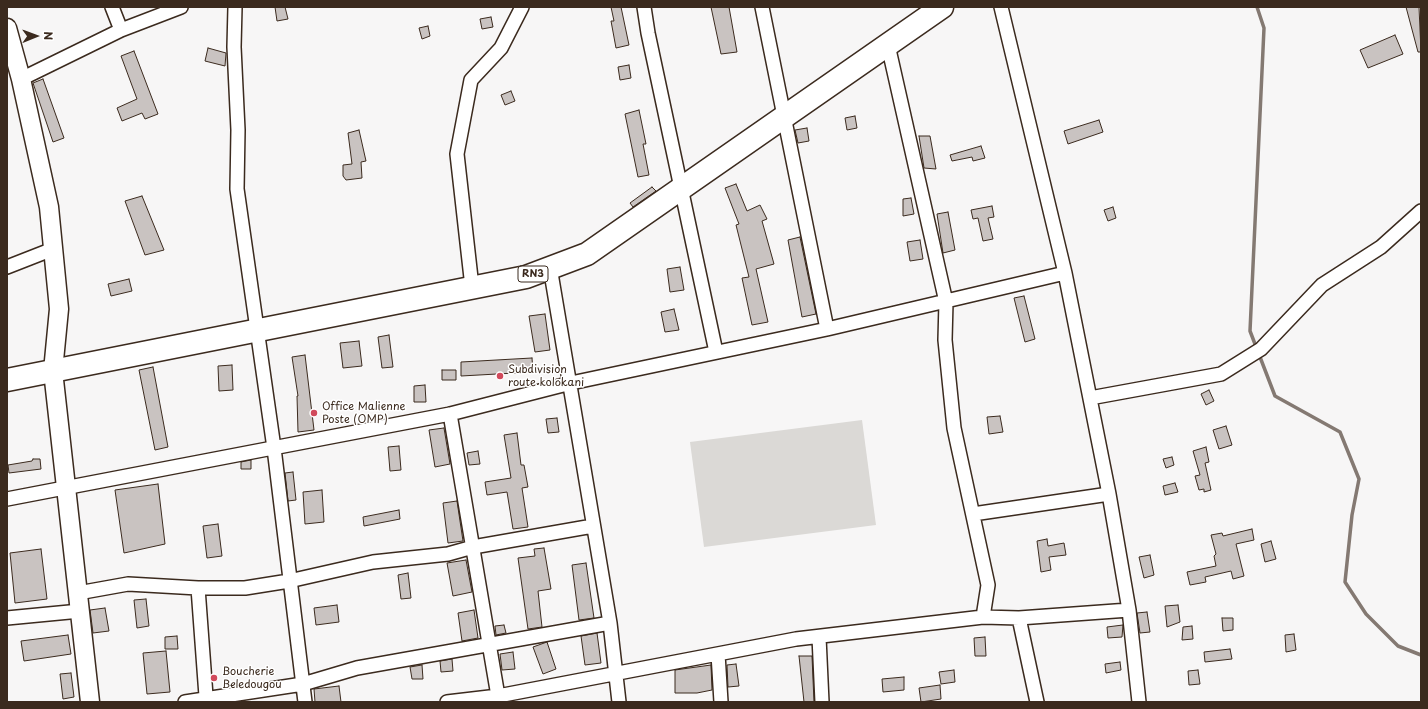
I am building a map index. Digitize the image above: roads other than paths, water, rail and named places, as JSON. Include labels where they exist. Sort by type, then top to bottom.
[{"type":"highway","name":"RN3","points":[[7,380],[526,276],[587,254],[942,7]]},
{"type":"street","points":[[112,7],[120,30]]},
{"type":"street","points":[[21,79],[120,30],[181,7]]},
{"type":"street","points":[[235,7],[234,47],[238,130],[237,190],[256,331],[274,448],[289,581],[305,702]]},
{"type":"street","points":[[472,287],[457,154],[471,80],[501,48],[522,7]]},
{"type":"street","points":[[644,7],[680,190],[716,352]]},
{"type":"street","points":[[762,7],[827,329]]},
{"type":"street","points":[[1001,7],[1065,273],[1090,398],[1109,494],[1129,610],[1139,702]]},
{"type":"street","points":[[7,28],[21,79],[49,207],[59,309],[53,371],[90,702]]},
{"type":"street","points":[[888,45],[946,302],[945,340],[954,428],[988,585],[983,618]]},
{"type":"street","points":[[1090,398],[1221,374],[1261,349],[1322,285],[1381,247],[1421,212]]},
{"type":"street","points":[[7,267],[54,249]]},
{"type":"street","points":[[550,267],[571,383],[593,526],[610,623],[620,702]]},
{"type":"street","points":[[7,499],[450,414],[571,383],[827,329],[1065,273]]},
{"type":"street","points":[[450,414],[499,699]]},
{"type":"street","points":[[973,514],[1109,494]]},
{"type":"street","points":[[78,593],[128,584],[198,588],[245,588],[289,581],[374,562],[448,554],[473,547],[593,526]]},
{"type":"street","points":[[198,588],[206,696],[199,701]]},
{"type":"street","points":[[447,702],[499,699],[616,673],[819,637],[983,618],[1019,618],[1129,610]]},
{"type":"street","points":[[7,618],[80,611]]},
{"type":"street","points":[[1019,618],[1037,702]]},
{"type":"street","points":[[185,702],[303,684],[357,668],[610,623]]},
{"type":"street","points":[[819,637],[822,702]]},
{"type":"street","points":[[718,654],[720,702]]},
{"type":"waterway","points":[[1257,7],[1264,28],[1250,331],[1275,396],[1340,432],[1359,479],[1352,515],[1345,582],[1366,614],[1398,646],[1421,655]]},
{"type":"place","name":"Subdivision route kolokani","points":[[500,376]]},
{"type":"place","name":"Office Malienne Poste (OMP)","points":[[314,413]]},
{"type":"place","name":"Boucherie Beledougou","points":[[214,678]]}]
